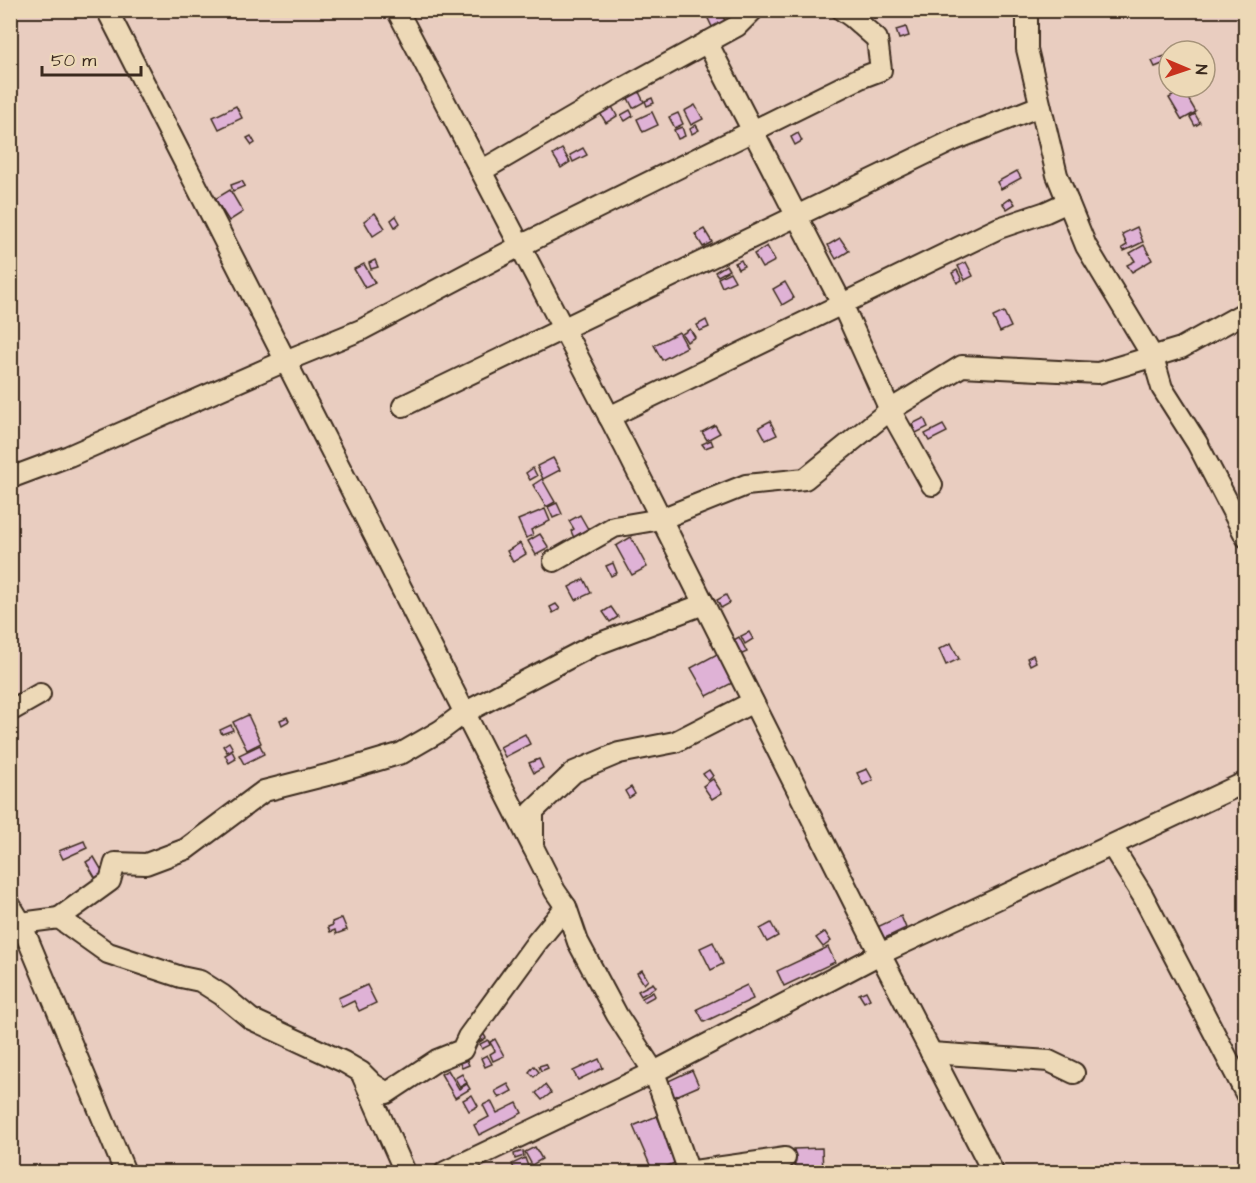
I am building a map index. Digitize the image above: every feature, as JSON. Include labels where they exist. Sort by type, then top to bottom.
[{"type":"street","points":[[107,10],[555,891],[566,907],[578,942],[617,1015],[654,1072],[688,1172],[785,1158]]},
{"type":"street","points":[[397,10],[609,417],[993,1173]]},
{"type":"street","points":[[481,171],[601,100],[738,26],[753,10]]},
{"type":"street","points":[[10,477],[69,456],[361,330],[520,246],[860,78],[881,70],[877,39],[842,10]]},
{"type":"street","points":[[1027,10],[1027,50],[1057,175],[1086,246],[1153,357],[1162,388],[1197,443],[1245,537]]},
{"type":"street","points":[[708,42],[842,304],[890,410],[932,485]]},
{"type":"street","points":[[403,406],[954,140],[1040,106]]},
{"type":"street","points":[[609,417],[999,228],[1068,202]]},
{"type":"street","points":[[554,561],[614,527],[661,519],[746,485],[805,479],[890,410],[962,366],[1098,373],[1181,348],[1245,312]]},
{"type":"street","points":[[21,923],[59,918],[110,881],[115,863],[146,864],[186,849],[264,791],[402,753],[440,731],[464,713],[592,646],[704,604]]},
{"type":"street","points":[[10,711],[40,694]]},
{"type":"street","points":[[533,847],[533,811],[574,772],[619,753],[675,742],[753,702]]},
{"type":"street","points":[[445,1173],[654,1072],[880,954],[1245,782]]},
{"type":"street","points":[[1112,846],[1143,896],[1245,1094]]},
{"type":"street","points":[[10,904],[21,923],[125,1173]]},
{"type":"street","points":[[59,918],[108,953],[200,981],[222,995],[251,1019],[344,1062],[361,1072],[387,1093],[437,1060],[462,1050],[468,1037],[537,942],[566,907]]},
{"type":"street","points":[[931,1053],[1048,1061],[1074,1073]]},
{"type":"street","points":[[361,1072],[405,1173]]},
{"type":"building","points":[[704,10],[720,10],[726,23],[713,29]]},
{"type":"building","points":[[872,10],[893,10],[874,18]]},
{"type":"building","points":[[906,27],[909,36],[899,39],[896,30]]},
{"type":"building","points":[[1157,59],[1157,66],[1155,67],[1152,61]]},
{"type":"building","points":[[637,88],[644,102],[633,108],[626,94]]},
{"type":"building","points":[[652,98],[654,103],[647,106],[645,101]]},
{"type":"building","points":[[1170,99],[1188,99],[1196,112],[1182,120]]},
{"type":"building","points":[[609,101],[617,116],[606,123],[597,108]]},
{"type":"building","points":[[695,105],[703,119],[691,125],[684,111]]},
{"type":"building","points":[[236,106],[242,118],[219,129],[213,117]]},
{"type":"building","points":[[630,110],[633,116],[625,121],[621,115]]},
{"type":"building","points":[[652,112],[658,125],[643,132],[637,119]]},
{"type":"building","points":[[678,113],[683,124],[675,128],[669,117]]},
{"type":"building","points":[[1195,114],[1200,123],[1195,126],[1190,117]]},
{"type":"building","points":[[696,125],[699,130],[692,134],[690,129]]},
{"type":"building","points":[[682,127],[685,136],[678,139],[674,130]]},
{"type":"building","points":[[798,133],[802,141],[795,145],[791,137]]},
{"type":"building","points":[[251,136],[255,143],[252,145],[247,138]]},
{"type":"building","points":[[583,148],[587,155],[573,162],[570,155]]},
{"type":"building","points":[[562,149],[570,162],[561,168],[553,155]]},
{"type":"building","points":[[1017,171],[1021,178],[1001,189],[997,182]]},
{"type":"building","points":[[242,181],[245,186],[233,191],[231,185]]},
{"type":"building","points":[[230,190],[243,212],[229,221],[215,199]]},
{"type":"building","points":[[1011,198],[1015,204],[1007,209],[1003,204]]},
{"type":"building","points":[[375,213],[385,228],[373,236],[364,221]]},
{"type":"building","points":[[396,216],[400,223],[395,227],[391,220]]},
{"type":"building","points":[[1137,227],[1143,242],[1124,251],[1122,248],[1127,245],[1122,234]]},
{"type":"building","points":[[704,229],[712,242],[703,247],[695,234]]},
{"type":"building","points":[[840,238],[849,251],[836,259],[828,245]]},
{"type":"building","points":[[1144,245],[1152,260],[1132,272],[1127,265],[1135,261],[1130,253]]},
{"type":"building","points":[[767,246],[775,261],[762,268],[754,254]]},
{"type":"building","points":[[375,260],[378,267],[371,269],[369,263]]},
{"type":"building","points":[[741,260],[744,266],[738,269],[735,263]]},
{"type":"building","points":[[966,262],[973,276],[965,280],[958,266]]},
{"type":"building","points":[[364,264],[375,283],[365,288],[354,269]]},
{"type":"building","points":[[726,265],[729,270],[718,276],[715,272]]},
{"type":"building","points":[[957,270],[962,280],[957,283],[952,273]]},
{"type":"building","points":[[730,272],[735,281],[722,287],[718,278]]},
{"type":"building","points":[[785,282],[794,298],[782,305],[773,289]]},
{"type":"building","points":[[1004,312],[1011,327],[1000,332],[993,317]]},
{"type":"building","points":[[706,320],[709,327],[700,331],[697,325]]},
{"type":"building","points":[[690,329],[695,337],[687,342],[682,334]]},
{"type":"building","points":[[679,332],[687,347],[662,360],[654,345]]},
{"type":"building","points":[[924,418],[928,427],[916,433],[912,424]]},
{"type":"building","points":[[770,421],[777,435],[766,440],[759,427]]},
{"type":"building","points":[[715,425],[720,433],[707,440],[702,432]]},
{"type":"building","points":[[943,425],[947,432],[929,441],[925,434]]},
{"type":"building","points":[[711,440],[713,445],[705,448],[702,444]]},
{"type":"building","points":[[553,458],[560,470],[543,479],[537,466]]},
{"type":"building","points":[[533,468],[537,476],[530,480],[526,473]]},
{"type":"building","points":[[542,479],[555,502],[546,507],[533,485]]},
{"type":"building","points":[[557,503],[562,514],[553,518],[548,507]]},
{"type":"building","points":[[545,509],[550,521],[531,530],[533,535],[526,538],[518,520]]},
{"type":"building","points":[[580,515],[588,529],[574,538],[571,531],[574,529],[569,521]]},
{"type":"building","points":[[540,534],[549,548],[536,555],[528,541]]},
{"type":"building","points":[[631,537],[647,567],[632,575],[616,546]]},
{"type":"building","points":[[520,543],[526,554],[513,562],[507,551]]},
{"type":"building","points":[[613,563],[617,573],[611,576],[606,566]]},
{"type":"building","points":[[584,579],[591,593],[576,600],[569,587]]},
{"type":"building","points":[[726,595],[730,603],[721,608],[717,600]]},
{"type":"building","points":[[556,604],[560,609],[553,613],[550,607]]},
{"type":"building","points":[[611,607],[618,617],[610,622],[603,612]]},
{"type":"building","points":[[749,632],[753,639],[745,644],[741,636]]},
{"type":"building","points":[[739,637],[747,652],[740,655],[732,641]]},
{"type":"building","points":[[951,643],[959,659],[946,665],[939,649]]},
{"type":"building","points":[[719,653],[734,682],[707,696],[691,668]]},
{"type":"building","points":[[1033,655],[1036,662],[1030,665],[1027,658]]},
{"type":"building","points":[[248,715],[261,743],[247,750],[233,722]]},
{"type":"building","points":[[287,717],[289,721],[282,725],[280,720]]},
{"type":"building","points":[[231,725],[233,730],[222,734],[220,730]]},
{"type":"building","points":[[525,734],[530,744],[505,757],[500,747]]},
{"type":"building","points":[[229,742],[233,749],[227,752],[223,746]]},
{"type":"building","points":[[260,745],[264,754],[244,764],[239,755]]},
{"type":"building","points":[[232,751],[236,759],[229,763],[225,755]]},
{"type":"building","points":[[539,759],[543,768],[534,773],[529,763]]},
{"type":"building","points":[[867,769],[873,780],[863,785],[857,773]]},
{"type":"building","points":[[709,770],[713,776],[708,781],[703,774]]},
{"type":"building","points":[[713,779],[722,793],[712,799],[703,786]]},
{"type":"building","points":[[631,787],[635,794],[629,798],[625,791]]},
{"type":"building","points":[[84,841],[87,848],[63,859],[59,851]]},
{"type":"building","points":[[94,857],[104,874],[96,879],[86,862]]},
{"type":"building","points":[[901,916],[906,928],[881,940],[875,928]]},
{"type":"building","points":[[342,918],[347,930],[336,934],[335,930],[330,932],[328,927],[333,925],[332,922]]},
{"type":"building","points":[[771,923],[778,936],[767,942],[760,929]]},
{"type":"building","points":[[825,932],[831,941],[823,947],[816,938]]},
{"type":"building","points":[[713,942],[723,964],[711,970],[700,948]]},
{"type":"building","points":[[828,947],[835,962],[784,986],[777,971]]},
{"type":"building","points":[[642,970],[648,980],[644,984],[637,973]]},
{"type":"building","points":[[653,983],[656,987],[641,996],[638,991]]},
{"type":"building","points":[[367,985],[376,1003],[359,1011],[354,1001],[342,1007],[338,998]]},
{"type":"building","points":[[747,985],[753,999],[704,1022],[697,1009]]},
{"type":"building","points":[[866,991],[870,999],[864,1002],[859,994]]},
{"type":"building","points":[[653,992],[655,996],[644,1002],[642,998]]},
{"type":"building","points":[[483,1033],[486,1038],[478,1043],[475,1038]]},
{"type":"building","points":[[495,1039],[504,1056],[493,1061],[490,1054],[495,1051],[490,1042]]},
{"type":"building","points":[[488,1040],[490,1045],[482,1049],[480,1044]]},
{"type":"building","points":[[463,1052],[469,1065],[462,1068],[456,1055]]},
{"type":"building","points":[[487,1055],[492,1064],[485,1067],[481,1058]]},
{"type":"building","points":[[599,1059],[603,1068],[578,1080],[573,1071]]},
{"type":"building","points":[[546,1064],[548,1068],[541,1071],[539,1066]]},
{"type":"building","points":[[534,1066],[539,1072],[534,1077],[529,1072]]},
{"type":"building","points":[[448,1070],[459,1089],[467,1084],[470,1089],[455,1098],[441,1074]]},
{"type":"building","points":[[692,1070],[699,1086],[669,1099],[662,1084]]},
{"type":"building","points":[[462,1074],[467,1083],[460,1087],[455,1078]]},
{"type":"building","points":[[508,1084],[512,1091],[499,1098],[495,1091]]},
{"type":"building","points":[[545,1085],[551,1093],[542,1100],[536,1093]]},
{"type":"building","points":[[472,1095],[478,1106],[469,1111],[463,1100]]},
{"type":"building","points":[[491,1101],[497,1113],[517,1103],[522,1113],[479,1135],[474,1125],[489,1117],[483,1105]]},
{"type":"building","points":[[657,1116],[677,1162],[653,1172],[633,1126]]},
{"type":"building","points":[[535,1147],[542,1159],[532,1165],[525,1152]]},
{"type":"building","points":[[822,1148],[823,1172],[795,1172],[794,1149]]},
{"type":"building","points":[[523,1151],[524,1156],[515,1159],[514,1154]]},
{"type":"building","points":[[525,1158],[529,1169],[516,1172],[512,1164]]}]
